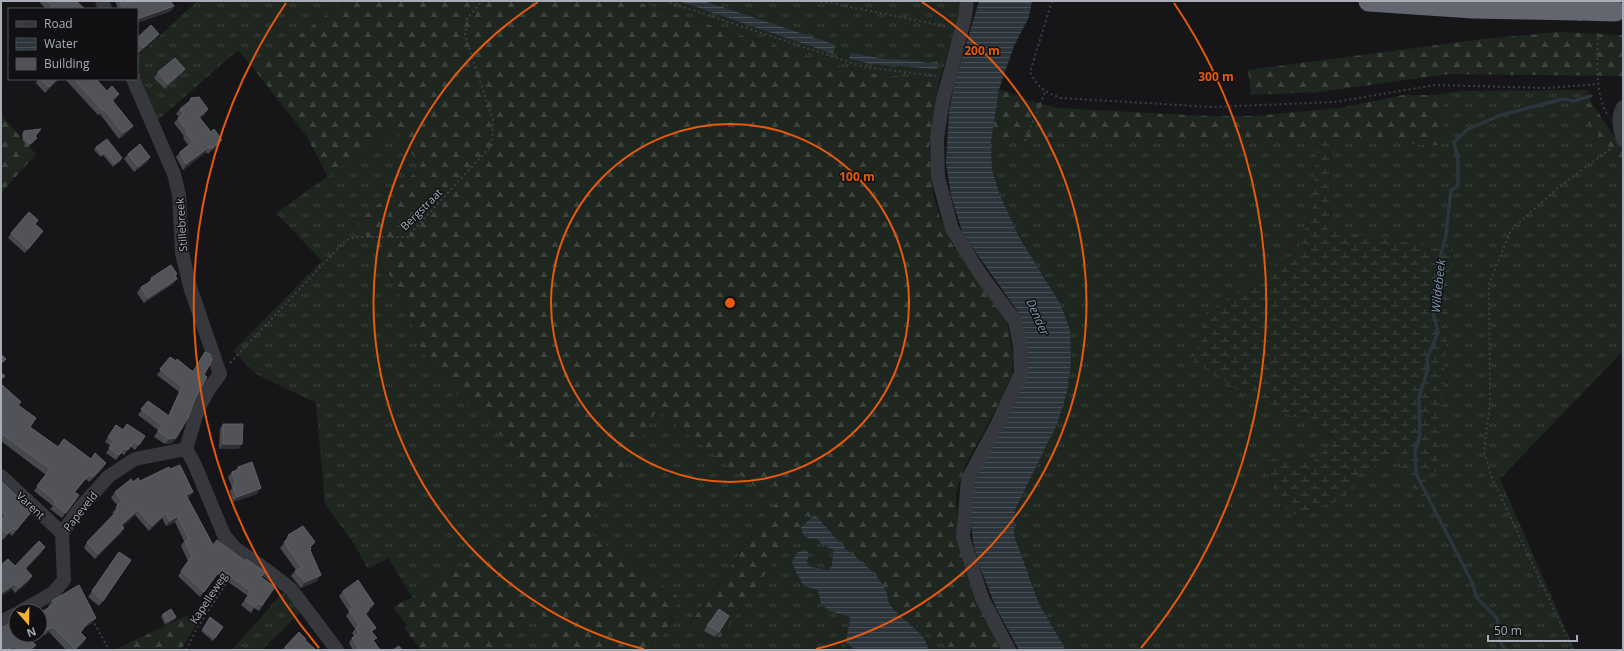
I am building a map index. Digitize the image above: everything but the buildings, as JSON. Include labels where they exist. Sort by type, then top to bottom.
[{"type":"highway","points":[[1368,1],[1473,8],[1619,11]]},
{"type":"street","points":[[967,1],[962,30],[948,77],[937,138],[938,177],[952,229],[981,275],[1015,321],[1020,346],[1021,373],[998,423],[968,479],[963,537],[982,598],[1010,650]]},
{"type":"street","name":"Stillebreek","points":[[133,80],[174,174],[179,195],[182,253],[191,290],[220,374]]},
{"type":"street","points":[[1623,107],[1621,109],[1619,124],[1623,140]]},
{"type":"street","points":[[220,374],[209,389],[198,409],[186,449],[224,535],[235,548],[291,589],[338,650]]},
{"type":"street","name":"Papeveld","points":[[35,603],[53,593],[64,580],[62,533],[80,508],[109,476],[136,459],[186,449]]},
{"type":"street","name":"Varent","points":[[1,476],[62,533]]},
{"type":"path","name":"Bergstraat","points":[[220,374],[346,240],[356,237],[407,238],[492,145],[493,122],[465,35],[467,18],[482,1]]},
{"type":"path","points":[[665,1],[864,67],[948,77]]},
{"type":"path","points":[[821,1],[962,30]]},
{"type":"path","points":[[1052,1],[1030,72],[1036,83],[1045,92],[1061,98],[1212,107],[1335,102],[1435,85],[1547,88],[1598,84],[1598,33]]},
{"type":"path","points":[[1025,141],[1045,92]]},
{"type":"path","points":[[1573,650],[1492,478],[1484,452],[1490,404],[1489,284],[1511,230],[1559,187],[1623,140]]},
{"type":"path","name":"Kapelleweg","points":[[186,650],[196,630],[230,579]]},
{"type":"path","points":[[89,613],[109,650]]},
{"type":"green space","points":[[197,1],[345,1],[254,69],[238,50],[158,120],[138,74],[138,56]]},
{"type":"green space","points":[[345,1],[635,1],[856,71],[939,82],[929,147],[933,193],[940,218],[950,241],[1007,322],[1013,356],[1012,374],[1002,398],[964,468],[956,493],[957,521],[1002,650],[952,650],[914,623],[928,647],[928,650],[852,650],[847,647],[844,639],[851,615],[823,610],[815,588],[835,560],[807,515],[716,644],[689,625],[783,493],[772,484],[758,489],[657,410],[586,530],[681,599],[669,617],[674,620],[652,650],[540,650],[558,636],[541,613],[492,650],[421,650],[404,628],[407,626],[393,607],[412,597],[551,510],[525,464],[501,435],[452,389],[422,351],[407,308],[386,268],[357,222],[421,168],[395,128],[328,177],[307,137],[254,69]]},
{"type":"green space","points":[[635,1],[961,1],[955,28],[939,82],[856,71]]},
{"type":"green space","points":[[1558,32],[1623,35],[1623,76],[1449,74],[1319,92],[1251,95],[1248,70],[1483,39]]},
{"type":"green space","points":[[999,89],[1031,101],[1058,108],[1207,116],[1255,116],[1340,108],[1403,95],[1436,95],[1443,104],[1443,129],[1439,145],[1424,145],[1364,138],[1317,140],[1090,140],[991,142]]},
{"type":"green space","points":[[1587,90],[1591,102],[1577,111],[1623,165],[1623,351],[1500,479],[1575,650],[1066,650],[1039,604],[1014,535],[1015,510],[1058,422],[1067,392],[1071,364],[1061,305],[1019,237],[1000,195],[992,169],[991,142],[1090,140],[1317,140],[1313,206],[1297,252],[1261,276],[1256,402],[1319,426],[1336,440],[1311,463],[1354,488],[1359,473],[1396,456],[1431,500],[1329,229],[1332,139],[1370,137],[1418,144],[1439,145],[1443,105],[1436,95],[1459,91]]},
{"type":"green space","points":[[1591,102],[1623,150],[1623,165],[1577,111]]},
{"type":"green space","points":[[1,115],[36,154],[1,193]]},
{"type":"green space","points":[[395,128],[421,168],[386,268],[407,308],[422,351],[501,435],[525,464],[551,510],[412,597],[388,558],[368,569],[354,544],[325,504],[316,403],[256,374],[233,351],[322,261],[276,213]]},
{"type":"green space","points":[[1332,139],[1329,229],[1453,250],[1437,472],[1424,476],[1431,500],[1421,505],[1396,456],[1359,473],[1354,488],[1339,501],[1291,516],[1271,482],[1270,459],[1311,463],[1336,439],[1319,426],[1256,402],[1194,361],[1206,313],[1297,252],[1313,206],[1317,140]]},
{"type":"green space","points":[[657,410],[758,489],[772,484],[783,493],[689,624],[716,644],[807,515],[835,560],[851,615],[844,639],[847,647],[852,650],[652,650],[674,620],[586,530]]},
{"type":"green space","points":[[284,591],[302,611],[262,650],[232,650]]},
{"type":"green space","points":[[541,612],[559,636],[540,650],[492,650]]},
{"type":"green space","points":[[186,616],[197,623],[181,650],[116,649]]},
{"type":"green space","points":[[913,622],[952,650],[928,650],[928,647]]},
{"type":"water","points":[[679,1],[704,1],[836,45],[833,54]]},
{"type":"water","name":"Dender","points":[[979,1],[1032,1],[1029,17],[1014,46],[999,89],[991,142],[992,169],[1000,195],[1019,237],[1061,305],[1070,330],[1071,364],[1067,392],[1058,422],[1015,510],[1014,535],[1039,604],[1066,650],[1019,650],[996,608],[978,562],[973,542],[970,514],[974,475],[1026,359],[1023,327],[1016,309],[963,234],[951,196],[946,163],[949,111],[955,81]]},
{"type":"water","points":[[851,53],[885,59],[927,63],[938,62],[939,67],[935,69],[872,64],[849,59]]},
{"type":"water","points":[[815,515],[840,543],[876,575],[886,591],[889,603],[893,609],[918,631],[923,637],[928,650],[856,650],[846,643],[850,617],[830,611],[821,604],[818,590],[804,586],[792,562],[797,553],[805,549],[809,554],[807,562],[810,567],[828,570],[832,566],[833,550],[822,544],[817,539],[810,539],[803,535],[801,527]]},
{"type":"waterway","name":"Wildebeek","points":[[1505,650],[1500,641],[1497,618],[1476,597],[1473,584],[1416,474],[1415,451],[1420,435],[1419,397],[1428,368],[1427,359],[1438,332],[1433,313],[1440,258],[1446,235],[1451,190],[1458,186],[1458,160],[1454,142],[1468,129],[1501,115],[1563,99],[1574,101],[1591,96]]}]
